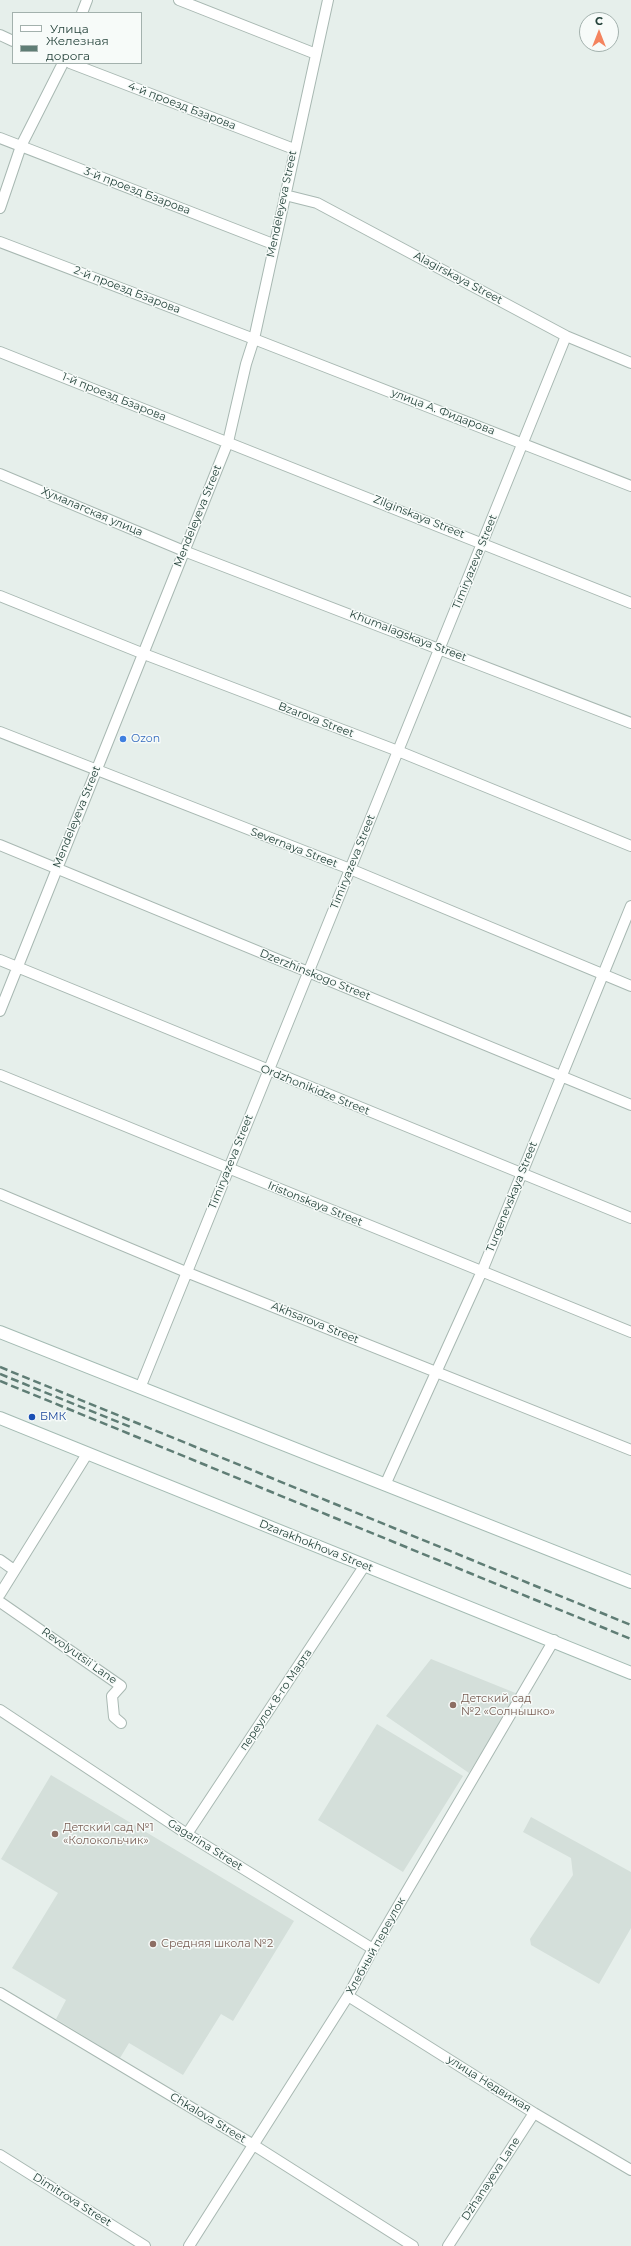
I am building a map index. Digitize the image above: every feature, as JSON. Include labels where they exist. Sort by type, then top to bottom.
[{"type":"street","points":[[82,12],[87,0]]},
{"type":"street","points":[[179,0],[316,54]]},
{"type":"street","name":"Mendeleyeva Street","points":[[0,1011],[56,868],[144,654],[228,442],[246,364],[254,338],[294,149],[328,0]]},
{"type":"street","points":[[0,35],[12,40]]},
{"type":"street","points":[[0,208],[21,146],[62,64]]},
{"type":"street","name":"4-й проезд Бзарова","points":[[73,64],[294,149]]},
{"type":"street","name":"3-й проезд Бзарова","points":[[0,138],[274,244]]},
{"type":"street","name":"Alagirskaya Street","points":[[285,194],[317,203],[566,336],[631,363]]},
{"type":"street","name":"2-й проезд Бзарова","points":[[0,242],[254,338]]},
{"type":"street","name":"Timiryazeva Street","points":[[140,1388],[566,336]]},
{"type":"street","name":"улица А. Фидарова","points":[[254,338],[631,486]]},
{"type":"street","name":"1-й проезд Бзарова","points":[[0,352],[228,442]]},
{"type":"street","name":"Zilginskaya Street","points":[[228,442],[631,603]]},
{"type":"street","name":"Хумалагская улица","points":[[0,474],[184,551]]},
{"type":"street","name":"Khumalagskaya Street","points":[[184,551],[631,723]]},
{"type":"street","name":"Bzarova Street","points":[[0,596],[144,654],[398,752],[631,846]]},
{"type":"street","name":"Severnaya Street","points":[[0,732],[350,870],[631,986]]},
{"type":"street","name":"Dzerzhinskogo Street","points":[[0,845],[631,1105]]},
{"type":"street","name":"Turgenevskaya Street","points":[[385,1485],[482,1271],[631,906]]},
{"type":"street","name":"Ordzhonikidze Street","points":[[0,960],[268,1071],[631,1218]]},
{"type":"street","name":"Iristonskaya Street","points":[[0,1075],[631,1332]]},
{"type":"street","name":"Akhsarova Street","points":[[0,1194],[186,1272],[631,1450]]},
{"type":"street","points":[[0,1332],[631,1582]]},
{"type":"street","name":"Dzarakhokhova Street","points":[[0,1418],[554,1640],[631,1673]]},
{"type":"street","points":[[0,1594],[87,1454]]},
{"type":"street","points":[[0,1560],[14,1570]]},
{"type":"street","name":"переулок 8-го Марта","points":[[187,1834],[365,1565]]},
{"type":"street","name":"Revolyutsii Lane","points":[[0,1602],[121,1686],[112,1696],[114,1717],[121,1723]]},
{"type":"street","name":"Хлебный переулок","points":[[188,2246],[348,1996],[373,1949],[554,1640]]},
{"type":"street","name":"Gagarina Street","points":[[0,1710],[187,1834],[373,1949]]},
{"type":"street","name":"Chkalova Street","points":[[0,1993],[252,2144],[413,2246]]},
{"type":"street","name":"улица Недвижая","points":[[348,1996],[534,2113],[631,2170]]},
{"type":"street","name":"Dzhanayeva Lane","points":[[448,2246],[534,2113]]},
{"type":"street","name":"Dimitrova Street","points":[[0,2155],[145,2246]]},
{"type":"shaded area","name":"Детский сад №2 «Солнышко»","points":[[431,1659],[518,1694],[469,1773],[386,1716]]},
{"type":"shaded area","points":[[377,1724],[463,1776],[403,1872],[318,1820]]},
{"type":"shaded area","name":"Средняя школа №2","points":[[51,1775],[294,1921],[233,2021],[221,2014],[183,2075],[129,2043],[120,2058],[56,2019],[66,2000],[12,1968],[58,1893],[1,1859]]},
{"type":"shaded area","points":[[531,1817],[631,1872],[631,1928],[599,1984],[531,1945],[530,1939],[573,1875],[571,1858],[523,1832]]},
{"type":"railway","points":[[0,1367],[631,1625]]},
{"type":"railway","points":[[0,1374],[133,1428]]},
{"type":"railway","points":[[0,1381],[631,1639]]},
{"type":"place","name":"Ozon","points":[[123,739]]},
{"type":"place","name":"БМК","points":[[32,1417]]},
{"type":"place","name":"Детский сад №2 «Солнышко»","points":[[453,1705]]},
{"type":"place","name":"Детский сад №1 «Колокольчик»","points":[[55,1834]]},
{"type":"place","name":"Средняя школа №2","points":[[153,1944]]}]
